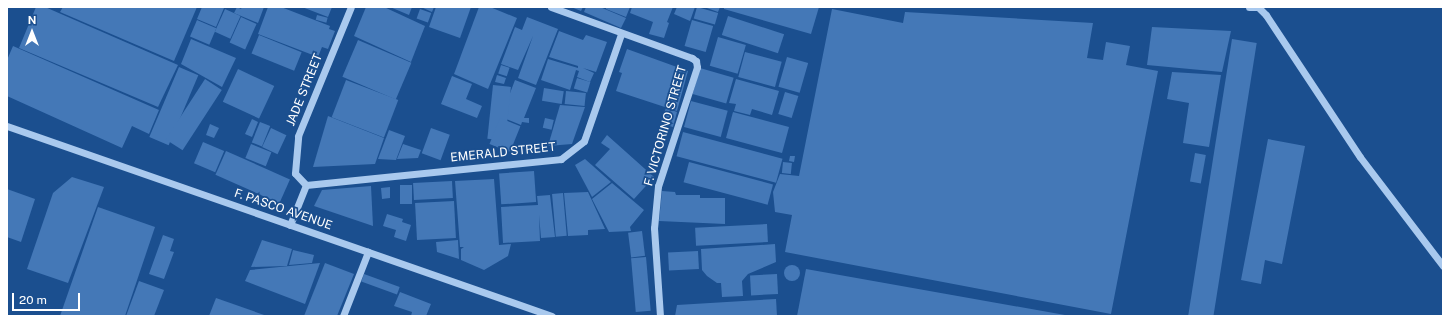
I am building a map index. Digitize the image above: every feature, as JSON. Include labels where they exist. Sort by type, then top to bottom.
[{"type":"street","name":"JADE STREET","points":[[306,185],[295,173],[298,136],[351,7]]},
{"type":"street","points":[[551,7],[621,34]]},
{"type":"street","points":[[1249,7],[1258,7],[1266,15],[1360,157],[1443,266]]},
{"type":"street","name":"EMERALD STREET","points":[[306,185],[561,159],[584,141],[621,34]]},
{"type":"street","name":"F. VICTORINO STREET","points":[[621,34],[692,58],[696,61],[697,66],[658,186],[654,228],[660,316]]},
{"type":"street","name":"F. PASCO AVENUE","points":[[7,126],[552,316]]},
{"type":"street","points":[[290,225],[306,185]]},
{"type":"street","points":[[343,316],[368,252]]},
{"type":"building","points":[[36,7],[45,7],[178,65],[158,107],[19,48]]},
{"type":"building","points":[[63,7],[197,7],[174,61],[60,12]]},
{"type":"building","points":[[202,7],[224,8],[216,27],[197,19]]},
{"type":"building","points":[[237,7],[241,9],[242,7],[264,7],[258,23],[234,13]]},
{"type":"building","points":[[268,7],[281,7],[330,26],[329,29],[335,31],[328,49],[322,47],[318,57],[258,34]]},
{"type":"building","points":[[302,7],[332,7],[328,17]]},
{"type":"building","points":[[366,7],[384,7],[425,26],[411,62],[354,36]]},
{"type":"building","points":[[390,7],[412,7],[409,15]]},
{"type":"building","points":[[421,7],[434,7],[432,12]]},
{"type":"building","points":[[436,7],[471,7],[460,38],[429,27]]},
{"type":"building","points":[[479,7],[490,7],[517,18],[488,89],[454,74]]},
{"type":"building","points":[[571,7],[583,7],[581,11]]},
{"type":"building","points":[[586,7],[600,7],[626,18],[621,28],[584,12]]},
{"type":"building","points":[[606,7],[630,7],[626,17],[606,9]]},
{"type":"building","points":[[632,7],[673,7],[667,22],[669,23],[664,38],[649,34],[653,22],[630,13]]},
{"type":"building","points":[[677,7],[695,7],[690,21],[674,14]]},
{"type":"building","points":[[697,7],[718,13],[715,25],[694,19]]},
{"type":"building","points":[[704,7],[720,7],[718,12]]},
{"type":"building","points":[[724,7],[819,7],[811,34],[724,9]]},
{"type":"building","points":[[225,9],[241,16],[230,39],[215,32]]},
{"type":"building","points":[[420,9],[431,13],[428,23],[417,18]]},
{"type":"building","points":[[832,9],[903,23],[905,12],[1093,23],[1087,58],[1103,60],[1106,42],[1130,46],[1126,65],[1158,71],[1111,314],[785,252],[792,215],[775,212],[773,192],[780,174],[799,176]]},
{"type":"building","points":[[317,15],[328,18],[326,23],[316,20]]},
{"type":"building","points":[[728,16],[784,34],[778,53],[722,35]]},
{"type":"building","points":[[241,17],[257,24],[245,49],[230,43]]},
{"type":"building","points":[[527,17],[558,29],[536,85],[518,78],[533,36],[518,70],[501,64],[515,27],[522,30]]},
{"type":"building","points":[[197,20],[216,28],[209,45],[190,37]]},
{"type":"building","points":[[692,20],[713,26],[706,52],[685,46]]},
{"type":"building","points":[[1152,27],[1231,31],[1222,72],[1147,65]]},
{"type":"building","points":[[559,31],[583,40],[586,35],[607,42],[596,72],[583,68],[594,73],[590,82],[577,77],[579,71],[576,70],[570,90],[541,80],[548,59],[578,68],[578,66],[549,57]]},
{"type":"building","points":[[259,35],[302,52],[294,71],[252,54]]},
{"type":"building","points":[[718,37],[746,45],[738,74],[710,66]]},
{"type":"building","points":[[191,39],[236,58],[222,87],[181,64]]},
{"type":"building","points":[[1232,39],[1257,43],[1213,316],[1188,316]]},
{"type":"building","points":[[358,40],[411,63],[396,99],[342,77]]},
{"type":"building","points":[[13,46],[159,110],[149,134],[132,126],[122,148],[7,96],[7,60]]},
{"type":"building","points":[[627,49],[688,71],[677,111],[616,91],[622,73],[619,72]]},
{"type":"building","points":[[745,52],[782,62],[775,87],[738,77]]},
{"type":"building","points":[[787,57],[808,63],[800,93],[778,87]]},
{"type":"building","points":[[501,65],[510,68],[507,76],[498,74]]},
{"type":"building","points":[[179,67],[198,75],[169,145],[149,137]]},
{"type":"building","points":[[700,68],[734,78],[726,104],[693,94]]},
{"type":"building","points":[[238,69],[274,86],[259,119],[223,102]]},
{"type":"building","points":[[1172,72],[1221,75],[1209,147],[1183,143],[1189,103],[1167,99]]},
{"type":"building","points":[[497,75],[506,78],[504,84],[495,82]]},
{"type":"building","points":[[452,76],[472,84],[466,99],[482,106],[477,118],[441,104]]},
{"type":"building","points":[[577,78],[590,82],[587,93],[574,89]]},
{"type":"building","points":[[205,79],[222,90],[183,150],[166,139]]},
{"type":"building","points":[[736,79],[779,91],[772,115],[752,109],[750,115],[734,111],[736,104],[729,103]]},
{"type":"building","points":[[346,80],[398,100],[384,137],[332,117]]},
{"type":"building","points":[[515,80],[536,88],[524,118],[529,118],[529,123],[522,122],[521,125],[501,117]]},
{"type":"building","points":[[493,85],[511,87],[505,141],[487,139]]},
{"type":"building","points":[[544,88],[564,91],[562,104],[542,101]]},
{"type":"building","points":[[566,91],[586,93],[585,106],[565,104]]},
{"type":"building","points":[[785,92],[798,96],[792,118],[778,114]]},
{"type":"building","points":[[691,101],[728,111],[721,137],[684,127]]},
{"type":"building","points":[[560,105],[585,107],[572,144],[548,146]]},
{"type":"building","points":[[666,108],[677,112],[673,127],[660,123]]},
{"type":"building","points":[[733,112],[789,127],[782,153],[726,138]]},
{"type":"building","points":[[328,116],[384,138],[375,164],[313,167]]},
{"type":"building","points":[[500,118],[520,126],[510,152],[490,144]]},
{"type":"building","points":[[545,118],[554,120],[552,130],[543,128]]},
{"type":"building","points":[[252,119],[258,122],[252,137],[245,134]]},
{"type":"building","points":[[260,122],[270,126],[262,147],[252,142]]},
{"type":"building","points":[[210,124],[219,128],[214,138],[206,135]]},
{"type":"building","points":[[271,128],[286,135],[278,154],[262,147]]},
{"type":"building","points":[[431,128],[450,135],[441,160],[422,153]]},
{"type":"building","points":[[389,130],[405,136],[396,160],[378,159]]},
{"type":"building","points":[[683,132],[782,159],[776,183],[677,156]]},
{"type":"building","points":[[607,135],[654,177],[634,199],[595,165],[610,149],[601,143]]},
{"type":"building","points":[[1268,139],[1305,146],[1282,264],[1265,260],[1261,284],[1241,280]]},
{"type":"building","points":[[203,142],[224,151],[215,172],[194,163]]},
{"type":"building","points":[[251,144],[271,152],[266,166],[245,158]]},
{"type":"building","points":[[403,144],[421,150],[418,158],[397,159]]},
{"type":"building","points":[[226,151],[290,179],[279,203],[215,175]]},
{"type":"building","points":[[1195,153],[1206,155],[1201,183],[1190,182]]},
{"type":"building","points":[[790,156],[795,156],[794,162],[789,161]]},
{"type":"building","points":[[585,159],[611,182],[592,197],[575,165]]},
{"type":"building","points":[[689,162],[773,185],[768,205],[684,182]]},
{"type":"building","points":[[783,162],[792,163],[791,174],[782,173]]},
{"type":"building","points":[[534,171],[536,202],[501,204],[499,173]]},
{"type":"building","points":[[72,177],[104,187],[68,283],[27,269],[53,193]]},
{"type":"building","points":[[494,179],[499,245],[511,244],[508,256],[484,270],[461,260],[461,249],[464,247],[460,247],[455,181]]},
{"type":"building","points":[[452,181],[453,198],[414,200],[413,183]]},
{"type":"building","points":[[612,183],[644,210],[630,227],[631,231],[609,232],[592,199]]},
{"type":"building","points":[[400,185],[412,185],[412,204],[400,204]]},
{"type":"building","points":[[371,186],[373,226],[314,206],[322,190]]},
{"type":"building","points":[[390,187],[390,198],[382,199],[381,188]]},
{"type":"building","points":[[7,189],[35,199],[21,242],[7,237]]},
{"type":"building","points":[[662,191],[675,192],[676,195],[700,195],[700,198],[725,198],[725,224],[659,221]]},
{"type":"building","points":[[588,192],[605,229],[588,230],[588,235],[568,236],[564,193]]},
{"type":"building","points":[[563,193],[567,236],[556,237],[552,194]]},
{"type":"building","points":[[550,195],[555,237],[541,238],[539,215],[540,241],[503,243],[501,207],[538,205],[537,196]]},
{"type":"building","points":[[454,201],[456,238],[417,240],[415,203]]},
{"type":"building","points":[[98,207],[155,227],[125,316],[60,316]]},
{"type":"building","points":[[387,214],[403,219],[402,222],[411,225],[406,241],[394,237],[396,230],[383,226]]},
{"type":"building","points":[[767,224],[768,242],[696,246],[695,228]]},
{"type":"building","points":[[642,231],[645,256],[631,258],[628,233]]},
{"type":"building","points":[[163,235],[174,239],[170,251],[174,252],[164,279],[149,274]]},
{"type":"building","points":[[262,240],[292,249],[287,266],[251,267]]},
{"type":"building","points":[[458,240],[459,259],[437,252],[436,242]]},
{"type":"building","points":[[775,244],[776,262],[748,274],[742,281],[743,296],[722,297],[721,283],[717,283],[707,276],[702,270],[701,249]]},
{"type":"building","points":[[293,250],[314,255],[312,263],[289,265]]},
{"type":"building","points":[[698,251],[699,269],[669,271],[668,253]]},
{"type":"building","points":[[646,257],[651,311],[636,312],[631,258]]},
{"type":"building","points":[[320,263],[305,304],[245,281],[250,270]]},
{"type":"building","points":[[325,263],[354,274],[337,316],[304,316]]},
{"type":"building","points":[[792,265],[799,270],[800,273],[795,280],[792,281],[785,276],[784,273],[789,266]]},
{"type":"building","points":[[806,269],[1065,315],[1065,316],[797,316]]},
{"type":"building","points":[[364,274],[400,287],[397,295],[361,282]]},
{"type":"building","points":[[777,274],[778,294],[751,295],[750,275]]},
{"type":"building","points":[[139,281],[164,290],[154,316],[126,316]]},
{"type":"building","points":[[400,292],[431,304],[426,316],[411,316],[412,312],[394,306]]},
{"type":"building","points":[[216,298],[267,316],[209,316]]},
{"type":"building","points":[[776,299],[777,316],[675,316],[677,305]]}]
